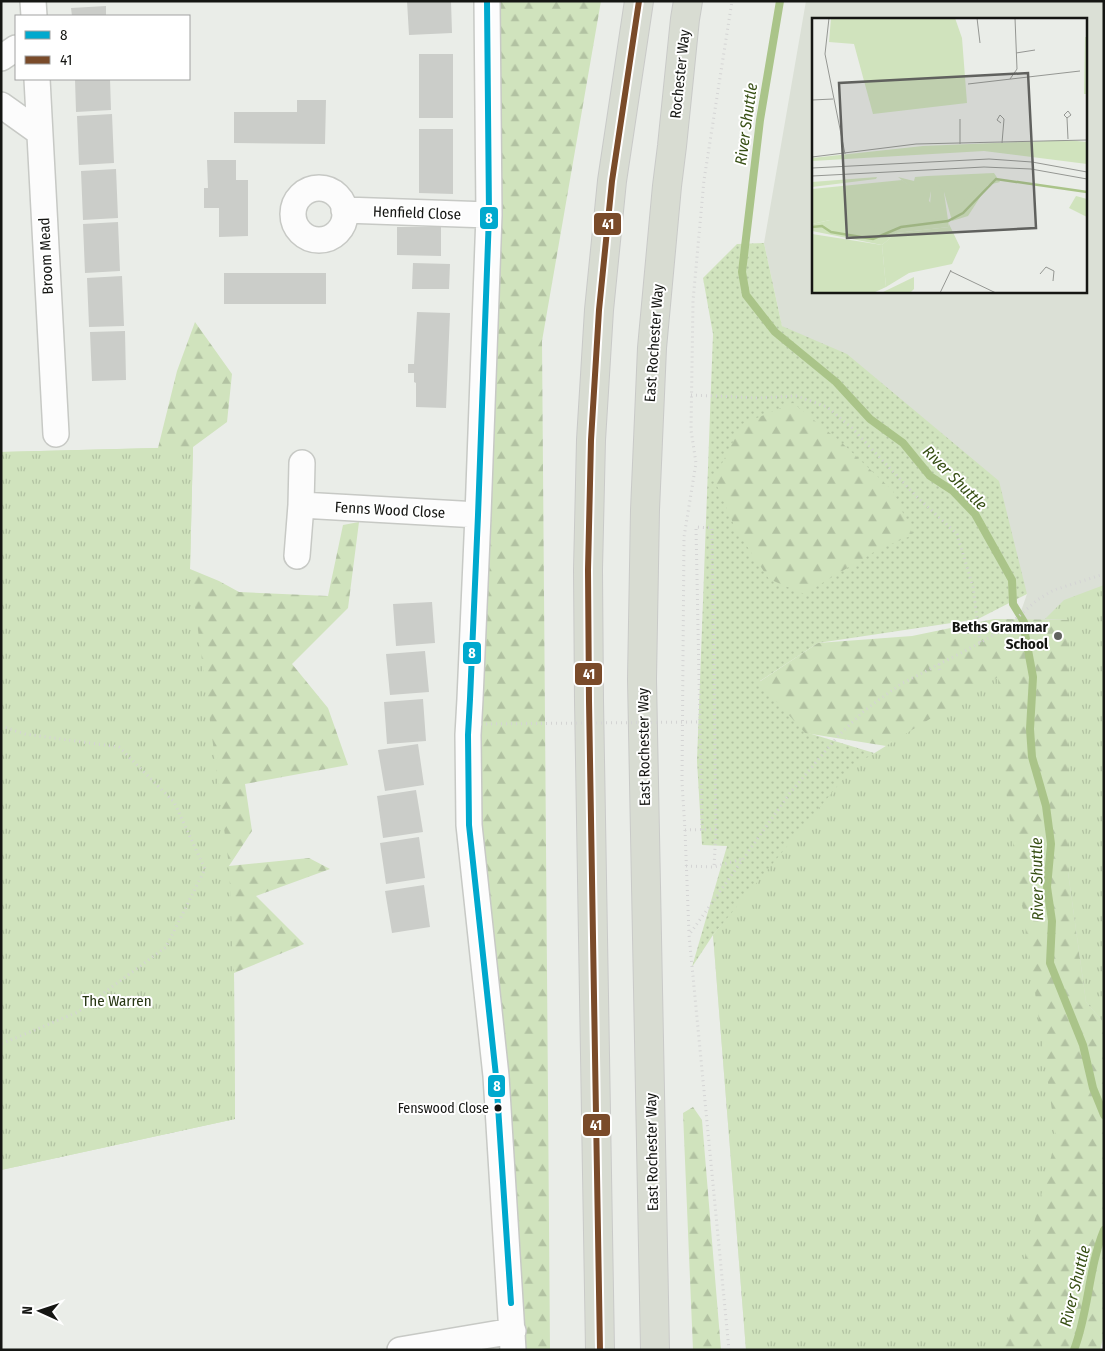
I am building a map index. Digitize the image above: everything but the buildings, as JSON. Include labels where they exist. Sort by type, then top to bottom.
[{"type":"highway","points":[[600,1350],[589,701],[588,570],[591,440],[599,310],[612,181],[639,1]]},
{"type":"highway","name":"Rochester Way","points":[[672,146],[688,1]]},
{"type":"highway","points":[[672,146],[707,1]]},
{"type":"highway","name":"East Rochester Way","points":[[655,1350],[642,679],[652,348],[672,146]]},
{"type":"street","points":[[33,1],[34,15]]},
{"type":"street","points":[[400,1350],[513,1340],[496,1076],[469,825],[468,735],[489,215],[487,1]]},
{"type":"street","points":[[1,58],[15,49]]},
{"type":"street","name":"Broom Mead","points":[[37,80],[56,434]]},
{"type":"street","points":[[1,105],[39,132]]},
{"type":"street","name":"Henfield Close","points":[[344,210],[489,215]]},
{"type":"street","points":[[297,556],[302,462]]},
{"type":"street","name":"Fenns Wood Close","points":[[301,505],[478,515]]},
{"type":"path","points":[[728,1350],[689,935],[682,782],[684,537],[696,463],[692,430],[691,395],[693,301],[704,180],[732,1]]},
{"type":"path","points":[[691,395],[758,398],[796,396],[827,407],[852,428],[916,496],[958,534],[973,587],[980,643]]},
{"type":"path","points":[[702,830],[696,527],[712,528],[716,795],[714,867]]},
{"type":"path","points":[[689,935],[790,793],[839,735],[865,710],[901,684],[980,643],[1008,626],[1037,600],[1054,590],[1104,574]]},
{"type":"path","points":[[939,664],[940,673]]},
{"type":"path","points":[[481,724],[700,722]]},
{"type":"path","points":[[1,726],[25,734],[119,747],[174,802],[204,869],[166,947],[78,1012],[1,1044]]},
{"type":"path","points":[[685,830],[716,829]]},
{"type":"path","points":[[686,866],[714,867],[742,859]]},
{"type":"shaded area","name":"Beths Grammar School","points":[[806,1],[1104,1],[1104,1121],[746,1350],[713,935],[998,677],[1027,594],[970,483],[782,326],[764,243]]},
{"type":"green space","points":[[494,1],[601,1],[542,341],[550,1350],[515,1350],[479,778]]},
{"type":"green space","points":[[764,243],[782,326],[847,354],[999,481],[1027,594],[978,619],[818,643],[760,681],[805,732],[874,753],[713,935],[692,967],[727,846],[702,845],[697,761],[713,334],[703,278],[737,244]]},
{"type":"green space","name":"The Warren","points":[[195,322],[232,374],[227,422],[193,447],[190,569],[239,592],[328,596],[343,525],[359,522],[348,608],[292,664],[328,708],[348,765],[245,784],[252,831],[229,866],[309,858],[330,869],[256,896],[304,944],[234,973],[235,1119],[1,1170],[1,452],[158,448],[177,371]]},
{"type":"green space","points":[[793,403],[842,443],[893,491],[913,535],[879,549],[804,594],[769,579],[736,530],[714,479],[742,424]]},
{"type":"green space","name":"The Warren","points":[[193,447],[190,569],[229,866],[234,973],[235,1119],[1,1170],[1,452]]},
{"type":"green space","points":[[1104,585],[1104,1023],[1086,1002],[1068,872],[1068,620],[1045,619],[1064,600]]},
{"type":"green space","points":[[994,619],[1068,620],[1068,872],[1086,1002],[1104,1023],[1104,1335],[1100,1350],[968,1350],[905,749],[805,733],[759,682],[818,643],[912,636]]},
{"type":"green space","points":[[998,677],[1002,764],[1056,1138],[1001,1350],[746,1350],[713,935],[855,765]]},
{"type":"green space","points":[[693,1107],[702,1120],[721,1350],[693,1350],[683,1113]]},
{"type":"waterway","name":"River Shuttle","points":[[780,1],[760,120],[742,272],[746,295],[775,332],[836,382],[870,419],[903,443],[930,476],[953,491],[975,514],[1012,580],[1013,604],[1024,622],[1033,677],[1030,729],[1032,757],[1046,806],[1051,844],[1047,887],[1052,921],[1050,963],[1083,1045],[1093,1088],[1104,1115]]},
{"type":"waterway","name":"River Shuttle","points":[[1074,1350],[1104,1230]]},
{"type":"transit line","name":"8","points":[[487,1],[489,215],[468,735],[469,825],[496,1076],[511,1303]]},
{"type":"transit line","name":"41","points":[[600,1350],[589,701],[588,570],[591,440],[599,310],[612,181],[639,1]]},
{"type":"place","name":"Beths Grammar School","points":[[1058,636]]},
{"type":"place","name":"Fenswood Close","points":[[498,1108]]}]
